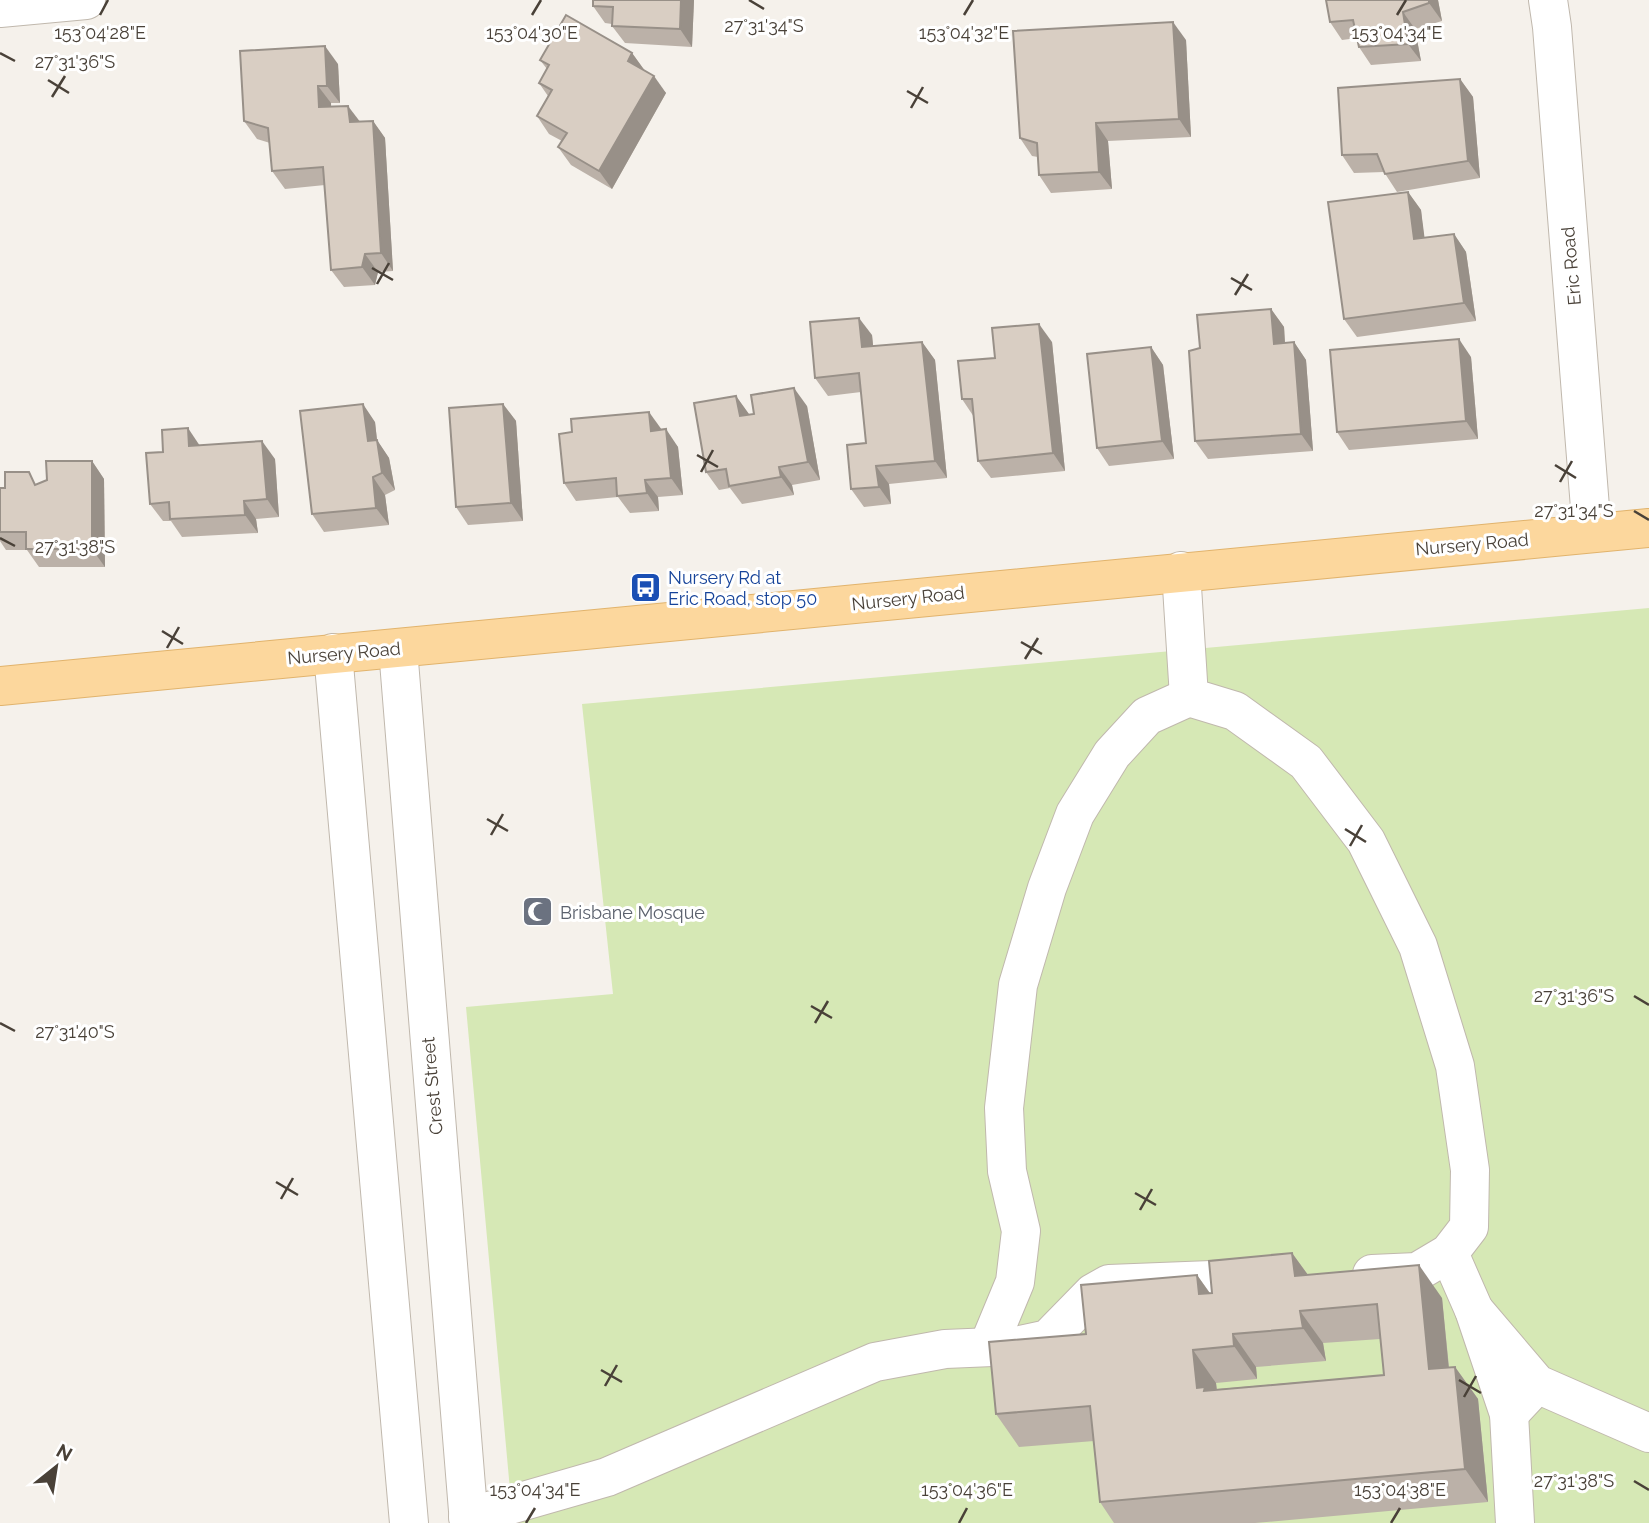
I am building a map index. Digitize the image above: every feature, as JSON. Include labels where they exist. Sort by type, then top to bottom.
[{"type":"main road","name":"Nursery Road","points":[[0,687],[1181,571],[1649,528]]},
{"type":"street","points":[[0,8],[86,0]]},
{"type":"street","name":"Eric Road","points":[[1548,0],[1592,533]]},
{"type":"street","points":[[1181,571],[1189,697]]},
{"type":"street","name":"Crest Street","points":[[398,649],[468,1520]]},
{"type":"street","points":[[333,653],[410,1523]]},
{"type":"street","points":[[988,1347],[1015,1282],[1021,1231],[1007,1171],[1004,1108],[1018,985],[1047,888],[1075,814],[1112,754],[1147,716],[1189,697],[1235,711],[1306,762],[1366,841],[1418,946],[1455,1066],[1470,1170],[1469,1227],[1449,1253],[1417,1272],[1333,1276]]},
{"type":"street","points":[[1449,1253],[1474,1310],[1509,1414],[1516,1523]]},
{"type":"street","points":[[468,1520],[607,1477],[874,1362],[945,1349],[1016,1346],[1048,1339],[1093,1293],[1109,1284],[1291,1277]]},
{"type":"street","points":[[1474,1310],[1537,1384],[1649,1433]]},
{"type":"street","points":[[1509,1414],[1537,1384]]},
{"type":"green space","points":[[1649,608],[1649,1523],[513,1523],[466,1007],[613,994],[582,704]]},
{"type":"building","points":[[593,0],[681,0],[680,29],[612,26],[613,7],[593,6]]},
{"type":"building","points":[[1326,0],[1429,0],[1429,3],[1403,12],[1408,44],[1359,47],[1353,20],[1330,22]]},
{"type":"building","points":[[566,15],[632,53],[628,61],[654,76],[599,171],[558,147],[567,133],[537,116],[552,90],[539,83],[549,65],[540,60]]},
{"type":"building","points":[[1173,22],[1179,119],[1096,123],[1099,172],[1039,175],[1037,143],[1020,138],[1013,31]]},
{"type":"building","points":[[325,46],[327,86],[318,86],[319,107],[348,106],[350,122],[373,121],[381,253],[365,254],[362,267],[331,270],[323,167],[272,171],[268,128],[244,121],[240,51]]},
{"type":"building","points":[[1460,79],[1468,161],[1385,174],[1377,154],[1342,155],[1338,88]]},
{"type":"building","points":[[1408,192],[1414,239],[1454,234],[1464,303],[1344,319],[1328,202]]},
{"type":"building","points":[[1271,309],[1274,344],[1294,342],[1301,434],[1195,441],[1189,351],[1200,348],[1197,315]]},
{"type":"building","points":[[859,318],[862,347],[922,342],[935,461],[876,466],[879,487],[851,489],[847,445],[866,443],[859,373],[815,378],[810,322]]},
{"type":"building","points":[[1039,324],[1053,453],[978,461],[972,399],[962,399],[958,361],[995,358],[992,328]]},
{"type":"building","points":[[1459,339],[1466,421],[1337,432],[1330,350]]},
{"type":"building","points":[[1151,347],[1162,441],[1097,448],[1087,354]]},
{"type":"building","points":[[794,388],[808,462],[779,467],[781,477],[729,486],[726,469],[706,472],[694,403],[736,396],[740,416],[754,414],[751,395]]},
{"type":"building","points":[[363,404],[368,441],[377,440],[382,473],[373,477],[376,508],[312,514],[300,411]]},
{"type":"building","points":[[503,404],[511,503],[456,507],[449,408]]},
{"type":"building","points":[[649,412],[651,431],[666,429],[671,478],[645,480],[647,493],[617,496],[616,478],[564,483],[559,434],[572,432],[571,419]]},
{"type":"building","points":[[188,428],[189,446],[262,441],[267,499],[244,501],[245,515],[170,519],[169,502],[150,504],[146,453],[163,452],[162,430]]},
{"type":"building","points":[[46,461],[92,461],[92,549],[26,549],[26,532],[0,532],[0,488],[5,488],[5,472],[29,472],[35,485],[47,480]]},
{"type":"building","points":[[1292,1253],[1295,1276],[1419,1265],[1429,1369],[1455,1367],[1465,1469],[1100,1502],[1090,1406],[996,1414],[989,1342],[1086,1334],[1081,1285],[1197,1275],[1199,1294],[1212,1293],[1209,1261]],"holes":[[[1377,1304],[1384,1375],[1204,1391],[1205,1387],[1197,1388],[1193,1350],[1234,1346],[1233,1334],[1303,1328],[1300,1311]]]},
{"type":"place","name":"Nursery Rd at Eric Road, stop 50","points":[[645,587]]},
{"type":"place","name":"Brisbane Mosque","points":[[537,912]]}]
